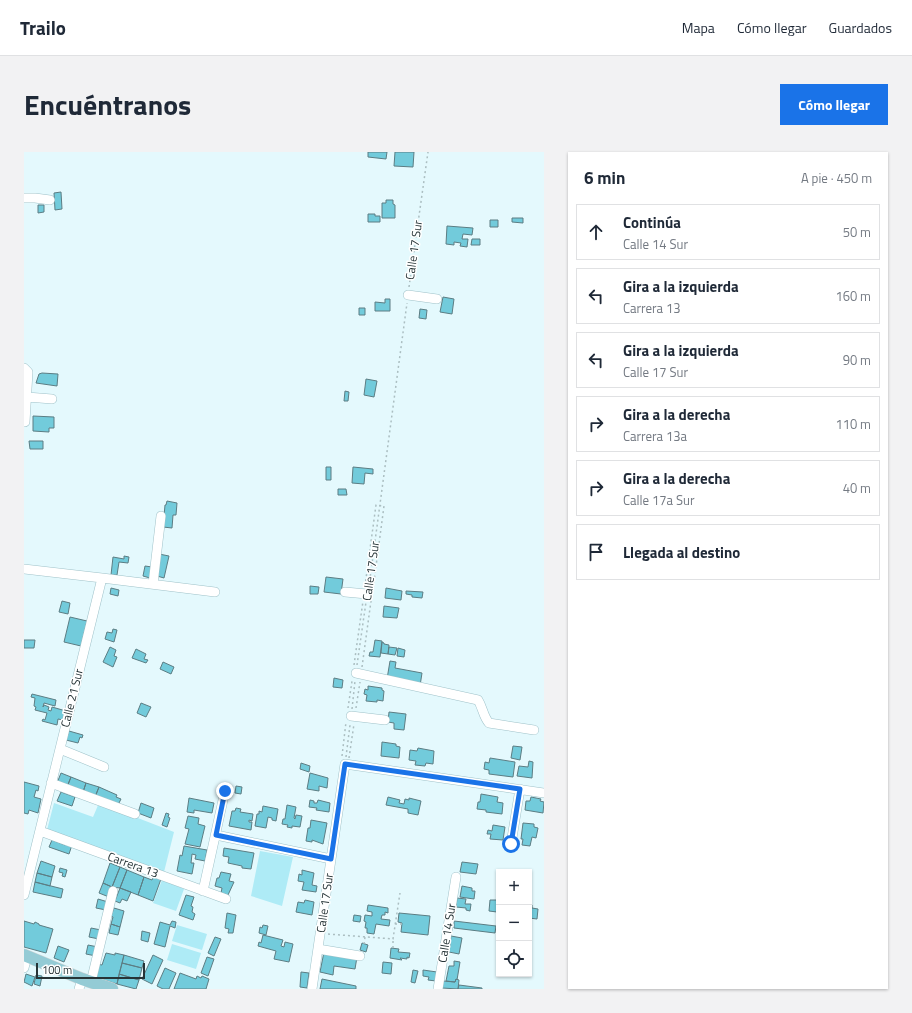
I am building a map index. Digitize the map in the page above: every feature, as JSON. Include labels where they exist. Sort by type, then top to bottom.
[{"type":"main road","points":[[25,955],[84,983],[112,989]]},
{"type":"street","points":[[24,198],[50,200]]},
{"type":"street","points":[[408,295],[436,299]]},
{"type":"street","points":[[24,368],[28,372],[25,422]]},
{"type":"street","points":[[27,397],[52,399]]},
{"type":"street","points":[[157,584],[161,516]]},
{"type":"street","points":[[24,569],[215,592]]},
{"type":"street","name":"Calle 21 Sur","points":[[24,895],[102,578]]},
{"type":"street","points":[[345,592],[366,594]]},
{"type":"street","points":[[354,673],[478,700],[482,706],[485,718],[489,723],[534,730]]},
{"type":"street","points":[[349,716],[385,720]]},
{"type":"street","points":[[60,749],[104,767]]},
{"type":"street","points":[[343,761],[544,793]]},
{"type":"street","name":"Calle 17 Sur","points":[[312,989],[331,859],[343,761]]},
{"type":"street","points":[[51,783],[135,814]]},
{"type":"street","points":[[511,844],[520,789]]},
{"type":"street","points":[[203,891],[225,791]]},
{"type":"street","name":"Carrera 13","points":[[40,831],[226,899]]},
{"type":"street","points":[[216,835],[331,859]]},
{"type":"street","name":"Calle 14 Sur","points":[[438,989],[456,877]]},
{"type":"street","points":[[84,983],[113,891]]},
{"type":"street","points":[[318,949],[360,956]]},
{"type":"street","points":[[24,968],[25,955]]},
{"type":"path","name":"Calle 17 Sur","points":[[343,761],[354,673],[380,505],[428,152]]},
{"type":"path","points":[[343,761],[366,594],[376,505],[384,506]]},
{"type":"path","points":[[393,948],[400,893]]},
{"type":"path","points":[[395,924],[402,924]]},
{"type":"path","points":[[320,933],[393,939]]},
{"type":"path","points":[[364,944],[365,937]]},
{"type":"shaded area","points":[[54,803],[93,817],[99,803],[174,832],[164,872],[47,830]]},
{"type":"shaded area","points":[[260,851],[293,857],[282,906],[251,896]]},
{"type":"shaded area","points":[[162,880],[184,889],[176,911],[153,903]]},
{"type":"shaded area","points":[[177,925],[207,934],[202,950],[172,941]]},
{"type":"shaded area","points":[[172,944],[201,953],[196,969],[167,960]]},
{"type":"building","points":[[368,152],[387,152],[386,159],[368,157]]},
{"type":"building","points":[[395,152],[414,152],[413,167],[394,166]]},
{"type":"building","points":[[61,192],[62,209],[55,210],[54,193]]},
{"type":"building","points":[[386,200],[393,200],[393,204],[395,205],[395,218],[382,218],[382,203],[386,203]]},
{"type":"building","points":[[38,205],[44,205],[44,212],[38,213]]},
{"type":"building","points":[[368,214],[380,216],[380,222],[368,222]]},
{"type":"building","points":[[512,218],[523,218],[523,223],[512,222]]},
{"type":"building","points":[[490,220],[498,220],[498,227],[490,227]]},
{"type":"building","points":[[447,226],[473,228],[472,235],[463,234],[462,239],[468,239],[467,247],[460,246],[461,243],[454,242],[454,245],[446,244]]},
{"type":"building","points":[[472,239],[480,239],[480,245],[471,245]]},
{"type":"building","points":[[443,297],[454,299],[452,314],[440,312]]},
{"type":"building","points":[[385,299],[390,299],[390,311],[375,311],[375,302],[385,303]]},
{"type":"building","points":[[359,308],[365,308],[365,315],[359,315]]},
{"type":"building","points":[[420,309],[427,310],[426,319],[419,318]]},
{"type":"building","points":[[39,374],[58,374],[57,386],[36,383]]},
{"type":"building","points":[[366,379],[377,381],[374,397],[364,395]]},
{"type":"building","points":[[345,391],[349,392],[348,401],[344,401]]},
{"type":"building","points":[[33,416],[54,417],[54,428],[49,428],[49,432],[33,431]]},
{"type":"building","points":[[29,441],[43,441],[43,449],[30,449]]},
{"type":"building","points":[[326,467],[331,467],[331,480],[326,480]]},
{"type":"building","points":[[353,467],[373,469],[373,474],[365,473],[364,484],[352,483]]},
{"type":"building","points":[[338,489],[346,489],[347,495],[338,495]]},
{"type":"building","points":[[167,501],[177,503],[176,515],[173,515],[172,528],[163,527],[165,505]]},
{"type":"building","points":[[159,554],[169,556],[164,578],[157,576]]},
{"type":"building","points":[[124,556],[129,557],[128,563],[119,562],[117,575],[111,575],[113,557],[124,559]]},
{"type":"building","points":[[145,566],[152,567],[150,578],[143,576]]},
{"type":"building","points":[[326,577],[343,579],[341,594],[324,592]]},
{"type":"building","points":[[310,586],[319,587],[318,594],[310,594]]},
{"type":"building","points":[[111,588],[119,590],[118,596],[110,594]]},
{"type":"building","points":[[386,588],[402,591],[401,600],[385,598]]},
{"type":"building","points":[[406,591],[423,592],[422,598],[412,597],[412,595],[406,594]]},
{"type":"building","points":[[62,601],[70,603],[68,614],[59,612]]},
{"type":"building","points":[[384,606],[399,608],[397,618],[383,617]]},
{"type":"building","points":[[70,617],[87,621],[81,646],[64,642]]},
{"type":"building","points":[[113,629],[117,630],[114,642],[105,639],[107,632],[112,633]]},
{"type":"building","points":[[24,640],[35,640],[34,648],[24,648]]},
{"type":"building","points":[[375,640],[382,641],[380,657],[369,656],[370,652],[373,652]]},
{"type":"building","points":[[382,642],[389,645],[388,654],[381,653]]},
{"type":"building","points":[[110,647],[116,650],[114,656],[117,657],[113,667],[103,662]]},
{"type":"building","points":[[389,647],[397,648],[395,655],[388,654]]},
{"type":"building","points":[[398,648],[405,650],[404,657],[397,656]]},
{"type":"building","points":[[136,649],[146,654],[144,659],[148,660],[146,663],[132,658]]},
{"type":"building","points":[[390,661],[396,662],[395,668],[422,673],[420,686],[387,679]]},
{"type":"building","points":[[163,662],[174,667],[171,674],[160,669]]},
{"type":"building","points":[[334,678],[343,680],[342,688],[333,687]]},
{"type":"building","points":[[368,686],[382,688],[384,691],[383,701],[366,701],[367,695],[364,694],[365,689],[368,690]]},
{"type":"building","points":[[32,694],[56,700],[55,706],[44,703],[43,707],[44,705],[49,707],[48,710],[51,711],[52,707],[66,711],[63,720],[58,719],[57,725],[42,721],[43,719],[45,720],[47,713],[35,710],[35,698],[31,697]]},
{"type":"building","points":[[141,703],[151,707],[146,717],[137,713]]},
{"type":"building","points":[[389,712],[406,714],[404,730],[394,729],[394,723],[388,722]]},
{"type":"building","points":[[69,731],[83,735],[82,738],[80,737],[78,743],[66,740]]},
{"type":"building","points":[[382,742],[396,744],[396,746],[400,747],[399,758],[381,756]]},
{"type":"building","points":[[513,746],[522,747],[520,760],[511,758]]},
{"type":"building","points":[[418,748],[434,751],[433,764],[426,763],[425,766],[415,765],[416,761],[409,760],[410,750],[417,751]]},
{"type":"building","points":[[490,758],[515,762],[513,777],[489,774],[489,770],[484,769],[485,762],[489,763]]},
{"type":"building","points":[[529,761],[533,762],[532,778],[517,776],[519,766],[528,767]]},
{"type":"building","points":[[301,763],[310,766],[309,772],[300,769]]},
{"type":"building","points":[[61,773],[71,777],[67,787],[57,783]]},
{"type":"building","points":[[310,773],[328,778],[327,788],[319,786],[319,791],[307,789]]},
{"type":"building","points":[[71,777],[86,783],[83,792],[67,787]]},
{"type":"building","points":[[24,782],[39,786],[34,797],[41,799],[38,813],[29,810],[28,814],[24,813]]},
{"type":"building","points":[[86,783],[99,787],[95,797],[83,792]]},
{"type":"building","points":[[236,786],[242,787],[241,794],[235,793]]},
{"type":"building","points":[[99,787],[117,795],[116,797],[121,799],[118,805],[95,797]]},
{"type":"building","points":[[61,792],[75,797],[72,806],[57,801]]},
{"type":"building","points":[[481,794],[498,797],[497,802],[503,803],[502,814],[477,809]]},
{"type":"building","points":[[388,797],[400,800],[399,803],[404,804],[405,799],[409,800],[409,798],[421,801],[418,815],[408,813],[408,809],[386,805]]},
{"type":"building","points":[[531,797],[541,799],[540,801],[544,802],[543,813],[525,810],[526,801],[530,801]]},
{"type":"building","points":[[189,798],[214,803],[212,813],[194,810],[194,813],[187,812]]},
{"type":"building","points":[[310,800],[314,801],[314,803],[317,803],[318,800],[330,803],[329,812],[316,810],[317,808],[309,807]]},
{"type":"building","points":[[141,803],[154,808],[151,818],[138,813]]},
{"type":"building","points":[[287,805],[296,807],[295,819],[296,815],[302,816],[300,827],[292,826],[292,828],[287,827],[288,825],[282,824],[283,819],[285,819]]},
{"type":"building","points":[[263,806],[278,809],[276,821],[268,817],[266,828],[255,826],[257,814],[259,814],[259,811],[262,812]]},
{"type":"building","points":[[236,808],[241,809],[240,812],[253,814],[252,821],[249,820],[249,822],[252,822],[251,830],[229,826],[232,811],[235,811]]},
{"type":"building","points":[[166,813],[169,814],[168,817],[170,818],[167,827],[162,825]]},
{"type":"building","points":[[188,816],[199,818],[198,824],[205,826],[200,847],[185,844],[189,829],[185,828]]},
{"type":"building","points":[[311,820],[327,823],[323,844],[312,840],[312,842],[306,841]]},
{"type":"building","points":[[523,823],[534,824],[534,827],[538,828],[536,838],[532,837],[530,846],[522,845],[523,839],[521,839]]},
{"type":"building","points":[[493,825],[505,827],[503,840],[490,839],[491,834],[487,834],[488,830],[492,831]]},
{"type":"building","points":[[52,840],[65,845],[66,843],[72,845],[69,854],[49,847]]},
{"type":"building","points":[[184,846],[207,850],[205,861],[195,859],[196,855],[192,854],[191,863],[194,863],[192,874],[177,871],[180,855],[182,856]]},
{"type":"building","points":[[224,848],[254,853],[251,869],[242,868],[242,866],[228,863],[229,857],[223,856]]},
{"type":"building","points":[[41,861],[55,866],[52,877],[37,873]]},
{"type":"building","points":[[462,862],[478,864],[476,874],[460,872]]},
{"type":"building","points":[[110,863],[120,867],[112,887],[103,883]]},
{"type":"building","points":[[120,867],[127,870],[120,888],[112,887]]},
{"type":"building","points":[[60,868],[67,870],[65,877],[62,876],[63,873],[59,872]]},
{"type":"building","points":[[127,870],[144,877],[138,895],[120,888]]},
{"type":"building","points":[[302,870],[314,873],[312,885],[317,886],[316,892],[302,890],[304,882],[298,881],[299,874],[302,875]]},
{"type":"building","points":[[221,872],[231,874],[229,881],[234,882],[228,895],[221,893],[222,888],[215,886],[217,878],[219,878]]},
{"type":"building","points":[[37,873],[52,877],[50,886],[35,882]]},
{"type":"building","points":[[154,876],[161,879],[153,901],[138,895],[144,877],[152,880]]},
{"type":"building","points":[[35,882],[63,889],[61,898],[33,892]]},
{"type":"building","points":[[103,883],[112,887],[109,897],[99,893]]},
{"type":"building","points":[[462,886],[472,888],[472,891],[475,891],[474,899],[460,897]]},
{"type":"building","points":[[120,888],[131,892],[127,901],[122,899],[120,903],[115,901]]},
{"type":"building","points":[[186,895],[194,897],[191,906],[193,907],[192,912],[195,914],[193,920],[179,915]]},
{"type":"building","points":[[457,898],[466,899],[465,904],[471,904],[470,911],[466,910],[466,908],[456,907]]},
{"type":"building","points":[[98,899],[108,902],[106,910],[96,908]]},
{"type":"building","points":[[305,900],[314,902],[312,915],[296,912],[298,902],[304,903]]},
{"type":"building","points":[[490,900],[496,900],[496,912],[489,911]]},
{"type":"building","points":[[368,905],[388,908],[388,913],[385,912],[385,915],[382,915],[381,919],[390,920],[389,926],[376,924],[374,934],[367,933],[367,928],[365,928],[366,922],[364,921],[365,915],[372,916],[372,912],[367,911]]},
{"type":"building","points":[[114,908],[124,911],[120,927],[111,924],[113,917],[111,916]]},
{"type":"building","points":[[532,908],[538,909],[537,919],[532,918]]},
{"type":"building","points":[[227,913],[236,915],[233,933],[228,933],[229,929],[225,928]]},
{"type":"building","points":[[399,913],[430,916],[428,935],[401,932],[402,923],[398,922]]},
{"type":"building","points":[[354,915],[361,916],[360,922],[353,921]]},
{"type":"building","points":[[24,921],[34,924],[35,922],[39,925],[53,929],[46,953],[24,947]]},
{"type":"building","points":[[172,921],[176,922],[175,928],[170,926],[165,947],[154,944],[160,922],[170,925]]},
{"type":"building","points":[[454,921],[496,926],[495,933],[454,928]]},
{"type":"building","points":[[111,924],[120,927],[118,935],[109,933]]},
{"type":"building","points":[[263,925],[268,926],[266,935],[259,933],[260,927],[262,928]]},
{"type":"building","points":[[91,928],[101,930],[99,939],[89,937]]},
{"type":"building","points":[[142,931],[150,933],[148,942],[141,940]]},
{"type":"building","points":[[263,935],[283,940],[281,946],[284,947],[285,942],[293,944],[289,962],[274,959],[276,951],[258,946],[259,942],[261,943]]},
{"type":"building","points":[[451,936],[462,938],[459,954],[449,952]]},
{"type":"building","points":[[215,937],[221,939],[214,956],[208,953]]},
{"type":"building","points":[[362,943],[368,945],[366,952],[360,950]]},
{"type":"building","points":[[88,945],[98,947],[96,956],[86,954]]},
{"type":"building","points":[[58,946],[69,950],[64,962],[54,958]]},
{"type":"building","points":[[391,948],[399,949],[398,952],[410,953],[409,958],[400,958],[402,960],[390,958]]},
{"type":"building","points":[[324,952],[357,957],[355,969],[334,966],[333,975],[320,972]]},
{"type":"building","points":[[106,953],[124,955],[117,984],[94,977],[97,964],[102,965]]},
{"type":"building","points":[[124,955],[144,961],[142,968],[122,963]]},
{"type":"building","points":[[153,955],[163,960],[152,984],[142,979]]},
{"type":"building","points":[[207,957],[214,959],[208,976],[201,973]]},
{"type":"building","points":[[454,961],[460,962],[457,980],[456,979],[455,982],[446,981],[449,966],[454,966]]},
{"type":"building","points":[[383,962],[392,963],[391,974],[382,973]]},
{"type":"building","points":[[122,963],[142,968],[139,980],[119,974]]},
{"type":"building","points":[[165,968],[176,973],[169,989],[163,989],[157,986]]},
{"type":"building","points":[[413,970],[418,971],[415,983],[411,982]]},
{"type":"building","points":[[423,970],[437,972],[436,981],[428,980],[429,977],[423,976]]},
{"type":"building","points":[[301,972],[309,973],[307,988],[300,987]]},
{"type":"building","points":[[180,973],[196,979],[197,976],[201,978],[202,976],[209,979],[206,989],[174,989]]},
{"type":"building","points":[[26,974],[35,977],[32,986],[24,982]]},
{"type":"building","points":[[119,974],[139,980],[136,989],[117,984]]},
{"type":"building","points":[[36,975],[42,976],[40,986],[34,984]]},
{"type":"building","points":[[322,979],[356,986],[356,989],[320,989]]},
{"type":"building","points":[[456,979],[459,980],[458,989],[442,988],[443,981],[455,982]]},
{"type":"building","points":[[459,985],[482,988],[482,989],[458,989]]},
{"type":"route","points":[[225,791],[216,835],[331,859],[345,764],[520,789],[511,844]]}]
